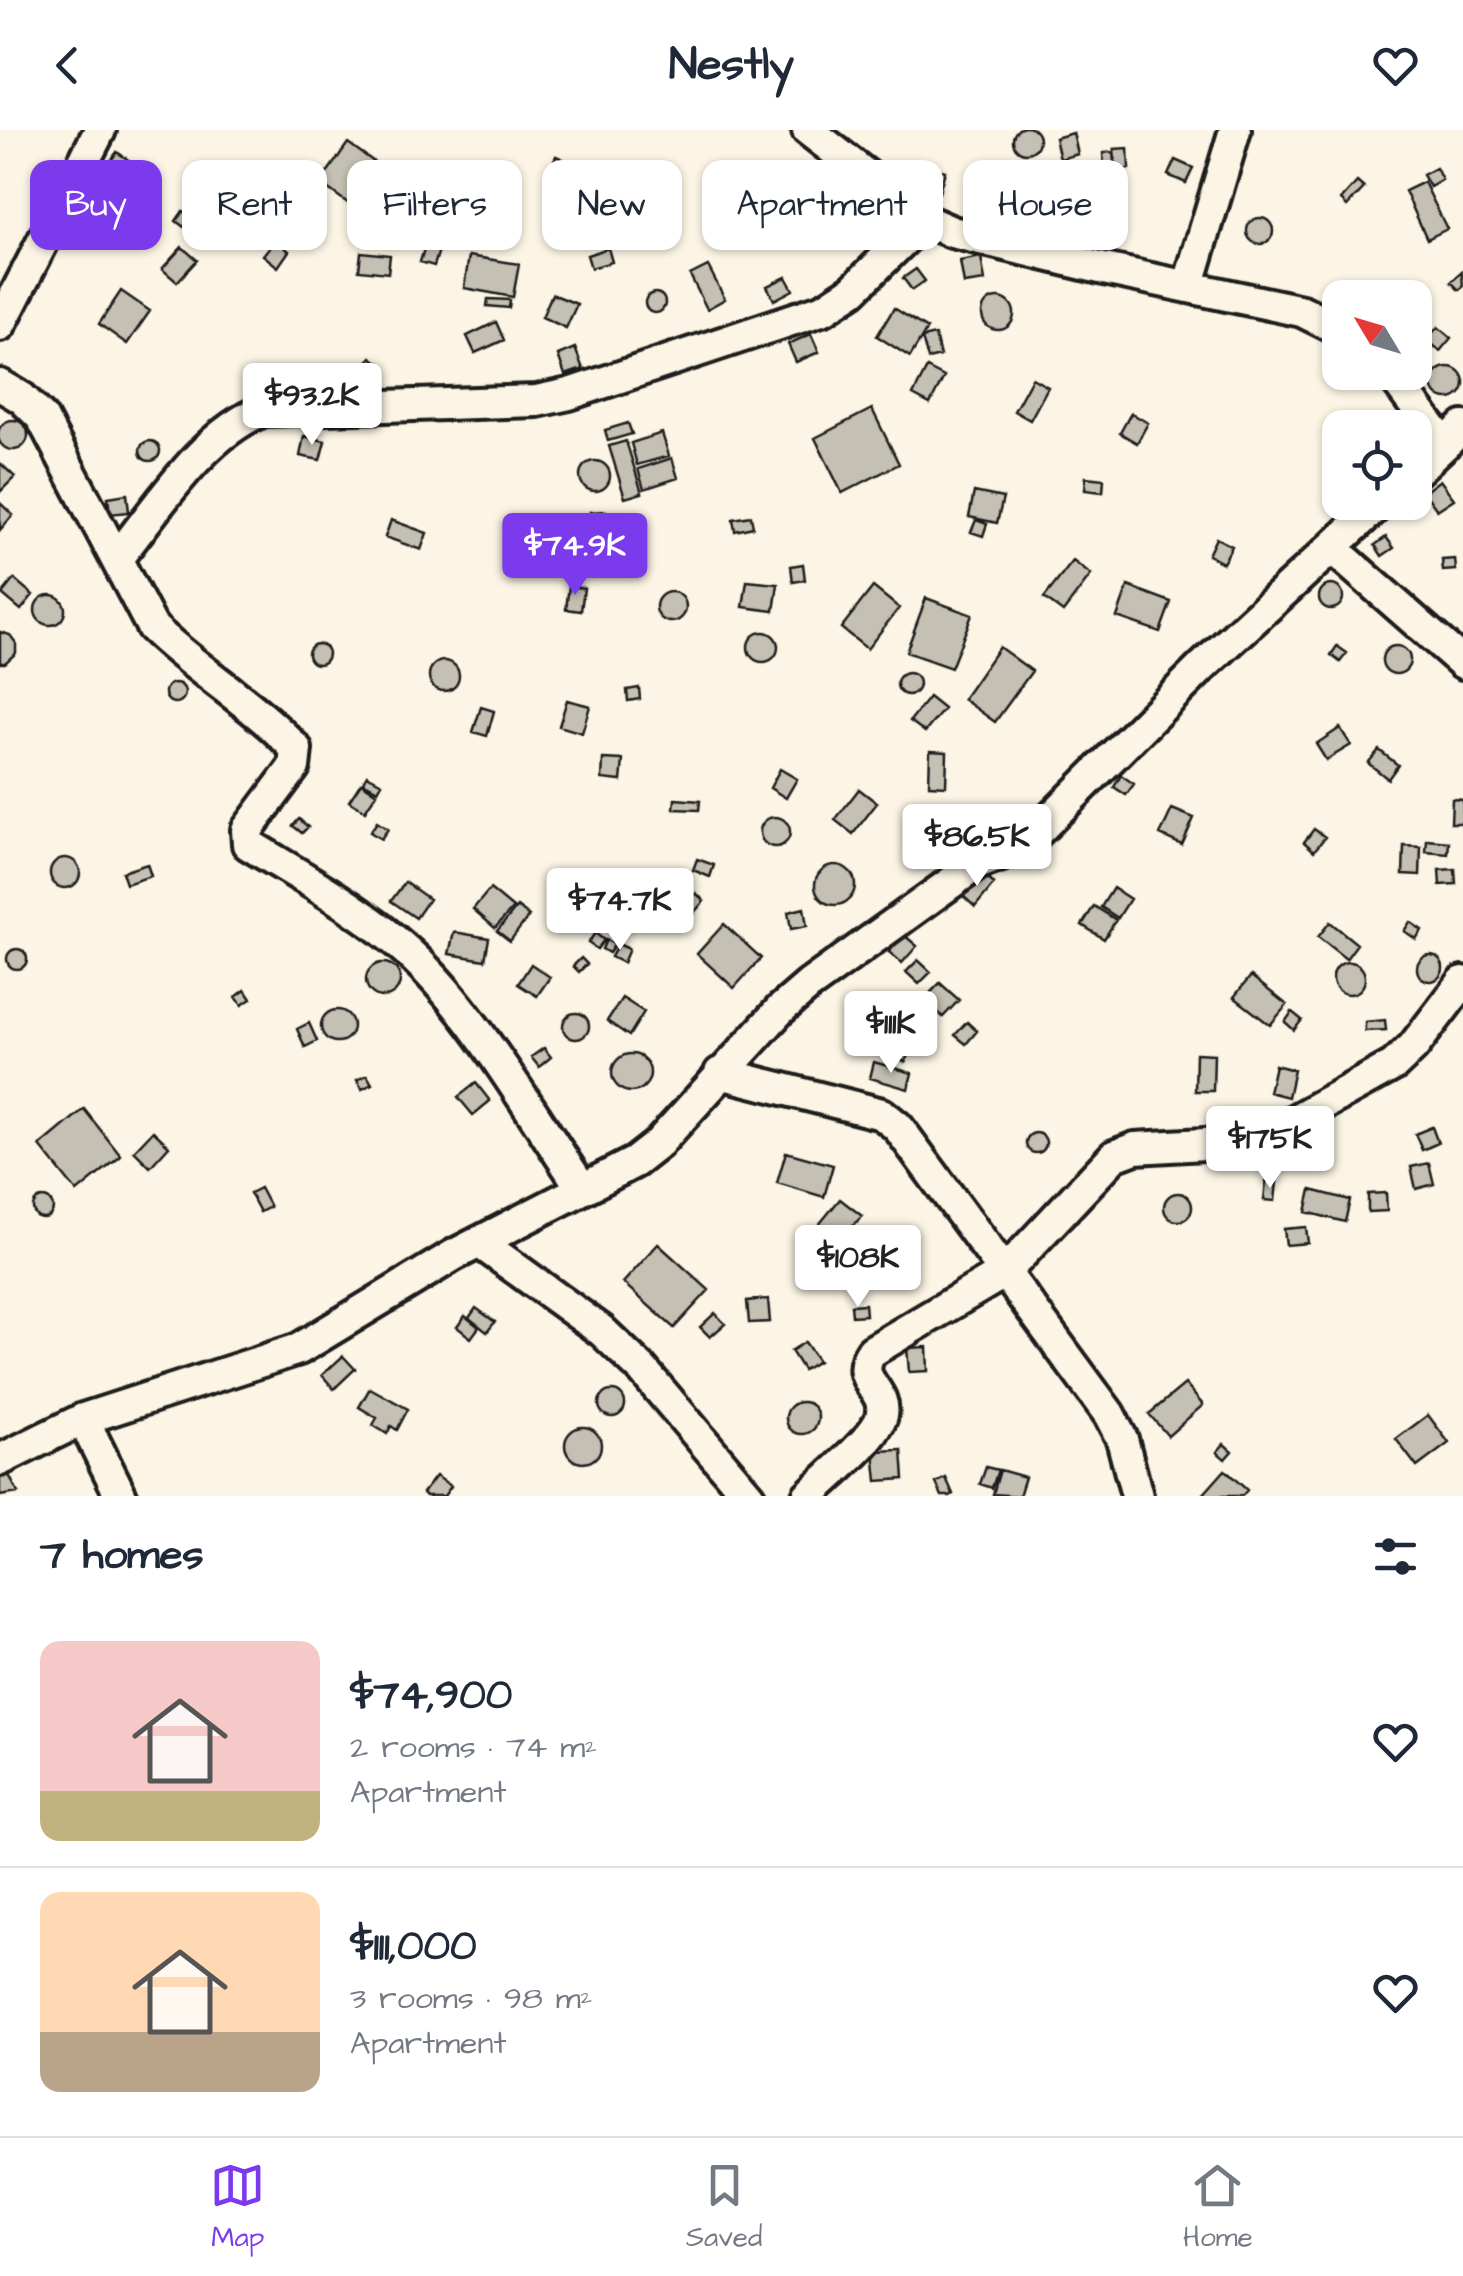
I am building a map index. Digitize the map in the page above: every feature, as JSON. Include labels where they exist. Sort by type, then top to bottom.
[{"type":"street","points":[[0,326],[100,130]]},
{"type":"street","points":[[808,130],[847,160]]},
{"type":"street","points":[[1188,287],[1235,130]]},
{"type":"street","points":[[943,228],[1302,311],[1322,321]]},
{"type":"street","points":[[117,558],[214,439],[240,420],[264,410],[537,401],[569,394],[824,309],[853,290],[894,250]]},
{"type":"street","points":[[0,385],[22,398],[42,418],[152,627],[296,749],[294,767],[247,830],[248,844],[364,916],[408,951],[449,993],[582,1188]]},
{"type":"street","points":[[1408,390],[1454,436],[1432,456]]},
{"type":"street","points":[[0,1460],[83,1419],[300,1349],[480,1242],[634,1162],[658,1144],[720,1073],[808,985],[977,864],[1007,853],[1036,834],[1202,667],[1362,520]]},
{"type":"street","points":[[1332,548],[1463,663]]},
{"type":"street","points":[[808,1496],[874,1432],[882,1416],[882,1402],[864,1372],[872,1351],[1004,1272],[1114,1156],[1135,1148],[1257,1142],[1394,1065],[1413,1047],[1463,982]]},
{"type":"street","points":[[720,1073],[882,1114],[898,1127],[1109,1414],[1122,1439],[1137,1496]]},
{"type":"street","points":[[480,1242],[602,1331],[642,1370],[749,1496]]},
{"type":"street","points":[[83,1419],[120,1496]]},
{"type":"building","points":[[1026,127],[1035,131],[1039,140],[1035,149],[1026,153],[1017,149],[1013,140],[1017,131]]},
{"type":"building","points":[[1073,133],[1078,154],[1060,159],[1055,138]]},
{"type":"building","points":[[348,143],[371,160],[347,160],[347,202],[327,188],[327,173]]},
{"type":"building","points":[[1128,148],[1129,169],[1128,160],[1115,160],[1114,149]]},
{"type":"building","points":[[117,152],[129,160],[111,160]]},
{"type":"building","points":[[1113,152],[1114,160],[1103,160],[1103,153]]},
{"type":"building","points":[[1175,160],[1193,168],[1186,183],[1168,175]]},
{"type":"building","points":[[1436,168],[1442,180],[1430,187],[1423,175]]},
{"type":"building","points":[[1357,182],[1364,188],[1347,206],[1341,200]]},
{"type":"building","points":[[1424,182],[1447,229],[1427,239],[1405,191]]},
{"type":"building","points":[[1260,218],[1269,222],[1273,231],[1269,240],[1260,244],[1251,240],[1247,231],[1251,222]]},
{"type":"building","points":[[182,247],[197,260],[177,282],[162,269]]},
{"type":"building","points":[[267,250],[289,251],[278,267],[263,255]]},
{"type":"building","points":[[424,250],[439,250],[434,266],[420,262]]},
{"type":"building","points":[[609,250],[612,262],[591,268],[587,255]]},
{"type":"building","points":[[361,252],[390,255],[388,273],[359,270]]},
{"type":"building","points":[[469,256],[519,264],[513,297],[464,288]]},
{"type":"building","points":[[981,257],[985,281],[964,284],[960,261]]},
{"type":"building","points":[[708,266],[725,299],[707,309],[690,275]]},
{"type":"building","points":[[916,269],[925,281],[912,290],[903,278]]},
{"type":"building","points":[[1462,272],[1463,287],[1459,290],[1451,282]]},
{"type":"building","points":[[786,277],[793,290],[774,300],[767,286]]},
{"type":"building","points":[[121,291],[150,311],[127,344],[99,324]]},
{"type":"building","points":[[655,293],[665,303],[655,313],[645,303]]},
{"type":"building","points":[[552,294],[577,304],[566,328],[542,317]]},
{"type":"building","points":[[998,298],[1010,302],[1014,314],[1010,326],[998,330],[986,326],[982,314],[986,302]]},
{"type":"building","points":[[488,299],[510,300],[509,308],[487,306]]},
{"type":"building","points":[[894,308],[927,329],[910,357],[877,336]]},
{"type":"building","points":[[496,322],[504,340],[475,353],[467,336]]},
{"type":"building","points":[[1438,327],[1451,338],[1440,351],[1432,344],[1432,333]]},
{"type":"building","points":[[811,334],[819,352],[796,362],[788,344]]},
{"type":"building","points":[[935,335],[940,356],[928,359],[922,338]]},
{"type":"building","points":[[575,348],[583,369],[565,375],[558,355]]},
{"type":"building","points":[[371,357],[382,365],[377,372],[366,364]]},
{"type":"building","points":[[927,368],[944,377],[930,404],[913,395]]},
{"type":"building","points":[[1442,368],[1454,368],[1463,377],[1463,389],[1454,398],[1442,398],[1433,389],[1433,377]]},
{"type":"building","points":[[1032,378],[1048,387],[1030,420],[1014,411]]},
{"type":"building","points":[[872,409],[899,464],[842,493],[815,438]]},
{"type":"building","points":[[1131,413],[1148,423],[1137,443],[1120,433]]},
{"type":"building","points":[[7,421],[19,421],[27,429],[27,441],[19,449],[7,449],[-1,441],[-1,429]]},
{"type":"building","points":[[628,423],[632,434],[608,441],[605,430]]},
{"type":"building","points":[[662,433],[669,456],[637,465],[631,443]]},
{"type":"building","points":[[304,436],[325,441],[320,460],[300,456]]},
{"type":"building","points":[[150,441],[160,451],[150,461],[140,451]]},
{"type":"building","points":[[626,441],[642,493],[625,498],[609,446]]},
{"type":"building","points":[[672,458],[678,478],[644,489],[638,469]]},
{"type":"building","points":[[595,461],[606,465],[610,476],[606,487],[595,491],[584,487],[580,476],[584,465]]},
{"type":"building","points":[[0,463],[15,477],[0,492]]},
{"type":"building","points":[[1086,477],[1104,479],[1103,492],[1085,490]]},
{"type":"building","points":[[1440,480],[1454,499],[1437,510],[1432,503],[1432,486]]},
{"type":"building","points":[[974,492],[1003,498],[997,523],[969,517]]},
{"type":"building","points":[[127,494],[129,512],[110,514],[108,497]]},
{"type":"building","points":[[0,503],[13,515],[0,530]]},
{"type":"building","points":[[606,511],[607,526],[592,528],[590,512]]},
{"type":"building","points":[[751,516],[753,527],[735,531],[733,519]]},
{"type":"building","points":[[391,520],[427,533],[421,550],[385,537]]},
{"type":"building","points":[[976,520],[987,524],[983,536],[971,532]]},
{"type":"building","points":[[532,525],[532,540],[520,540],[520,526]]},
{"type":"building","points":[[1386,537],[1394,548],[1382,556],[1375,545]]},
{"type":"building","points":[[1216,538],[1232,546],[1223,563],[1208,555]]},
{"type":"building","points":[[1455,559],[1456,570],[1443,571],[1442,560]]},
{"type":"building","points":[[1073,561],[1091,575],[1063,612],[1044,598]]},
{"type":"building","points":[[803,564],[805,580],[793,582],[791,566]]},
{"type":"building","points":[[14,579],[33,595],[21,610],[2,594]]},
{"type":"building","points":[[747,581],[778,584],[774,611],[743,607]]},
{"type":"building","points":[[1331,585],[1343,597],[1331,609],[1319,597]]},
{"type":"building","points":[[569,586],[584,588],[581,611],[566,609]]},
{"type":"building","points":[[1128,586],[1171,602],[1160,632],[1117,617]]},
{"type":"building","points":[[873,587],[899,608],[867,649],[841,628]]},
{"type":"building","points":[[671,592],[682,596],[686,607],[682,618],[671,622],[660,618],[656,607],[660,596]]},
{"type":"building","points":[[50,595],[61,599],[65,610],[61,621],[50,625],[39,621],[35,610],[39,599]]},
{"type":"building","points":[[926,598],[972,615],[951,668],[906,652]]},
{"type":"building","points":[[0,632],[10,635],[16,643],[16,653],[5,663],[0,663]]},
{"type":"building","points":[[763,632],[774,636],[778,647],[774,658],[763,662],[752,658],[748,647],[752,636]]},
{"type":"building","points":[[318,644],[328,654],[318,664],[308,654]]},
{"type":"building","points":[[1337,646],[1347,653],[1340,662],[1331,655]]},
{"type":"building","points":[[1396,646],[1406,650],[1410,660],[1406,670],[1396,674],[1386,670],[1382,660],[1386,650]]},
{"type":"building","points":[[999,647],[1032,671],[995,722],[963,699]]},
{"type":"building","points":[[444,661],[455,665],[459,676],[455,687],[444,691],[433,687],[429,676],[433,665]]},
{"type":"building","points":[[908,673],[916,676],[916,692],[908,695],[900,692],[897,684],[900,676]]},
{"type":"building","points":[[175,683],[185,693],[175,703],[165,693]]},
{"type":"building","points":[[639,688],[640,699],[628,701],[627,690]]},
{"type":"building","points":[[929,697],[944,709],[925,732],[910,721]]},
{"type":"building","points":[[567,700],[590,706],[582,733],[559,726]]},
{"type":"building","points":[[481,707],[494,711],[487,736],[473,732]]},
{"type":"building","points":[[1340,728],[1351,745],[1326,760],[1316,744]]},
{"type":"building","points":[[1379,750],[1398,765],[1388,779],[1368,763]]},
{"type":"building","points":[[930,751],[947,752],[946,786],[929,785]]},
{"type":"building","points":[[603,759],[623,760],[621,781],[602,779]]},
{"type":"building","points":[[780,769],[797,779],[786,798],[770,788]]},
{"type":"building","points":[[367,775],[382,783],[378,790],[363,782]]},
{"type":"building","points":[[1121,775],[1134,784],[1126,795],[1114,787]]},
{"type":"building","points":[[361,783],[377,793],[365,811],[349,801]]},
{"type":"building","points":[[859,789],[877,803],[853,834],[835,820]]},
{"type":"building","points":[[675,799],[700,801],[699,810],[674,809]]},
{"type":"building","points":[[1452,799],[1463,800],[1463,823],[1451,823]]},
{"type":"building","points":[[1172,809],[1194,818],[1182,845],[1160,835]]},
{"type":"building","points":[[775,817],[786,821],[790,832],[786,843],[775,847],[764,843],[760,832],[764,821]]},
{"type":"building","points":[[299,819],[308,827],[302,833],[293,826]]},
{"type":"building","points":[[377,822],[388,829],[381,839],[370,832]]},
{"type":"building","points":[[1314,829],[1325,837],[1314,851],[1304,842]]},
{"type":"building","points":[[1427,840],[1449,842],[1448,854],[1426,852]]},
{"type":"building","points":[[1404,846],[1421,847],[1420,875],[1403,874]]},
{"type":"building","points":[[65,858],[76,862],[80,873],[76,884],[65,888],[54,884],[50,873],[54,862]]},
{"type":"building","points":[[697,859],[714,865],[710,877],[693,870]]},
{"type":"building","points":[[147,864],[151,876],[126,884],[122,872]]},
{"type":"building","points":[[835,865],[849,871],[855,885],[849,899],[835,905],[821,899],[815,885],[821,871]]},
{"type":"building","points":[[1455,869],[1456,884],[1440,885],[1439,870]]},
{"type":"building","points":[[980,872],[994,884],[975,907],[961,894]]},
{"type":"building","points":[[405,882],[429,899],[416,918],[391,901]]},
{"type":"building","points":[[1113,888],[1130,899],[1118,918],[1101,907]]},
{"type":"building","points":[[490,889],[513,908],[495,928],[473,909]]},
{"type":"building","points":[[696,893],[704,901],[692,915],[683,906]]},
{"type":"building","points":[[1094,906],[1116,920],[1104,939],[1082,925]]},
{"type":"building","points":[[517,907],[529,916],[510,941],[497,931]]},
{"type":"building","points":[[804,908],[807,926],[791,929],[788,912]]},
{"type":"building","points":[[1330,922],[1357,944],[1346,959],[1318,937]]},
{"type":"building","points":[[1410,922],[1422,930],[1416,939],[1404,931]]},
{"type":"building","points":[[724,924],[761,958],[734,988],[697,954]]},
{"type":"building","points":[[454,932],[489,938],[485,960],[449,954]]},
{"type":"building","points":[[595,933],[604,940],[597,949],[588,943]]},
{"type":"building","points":[[904,935],[917,946],[902,963],[889,952]]},
{"type":"building","points":[[606,940],[615,944],[609,953],[602,949]]},
{"type":"building","points":[[618,944],[629,949],[623,963],[611,957]]},
{"type":"building","points":[[17,949],[27,959],[17,969],[7,959]]},
{"type":"building","points":[[1430,955],[1439,959],[1443,968],[1439,977],[1430,981],[1421,977],[1417,968],[1421,959]]},
{"type":"building","points":[[581,958],[587,964],[579,972],[573,966]]},
{"type":"building","points":[[918,960],[931,972],[919,984],[906,972]]},
{"type":"building","points":[[1349,962],[1360,967],[1365,978],[1360,989],[1349,994],[1338,989],[1333,978],[1338,967]]},
{"type":"building","points":[[383,963],[395,968],[400,980],[395,992],[383,997],[371,992],[366,980],[371,968]]},
{"type":"building","points":[[531,964],[550,977],[537,996],[518,984]]},
{"type":"building","points":[[1251,976],[1287,1005],[1270,1025],[1234,997]]},
{"type":"building","points":[[940,983],[959,1000],[943,1017],[924,999]]},
{"type":"building","points":[[245,990],[251,999],[242,1005],[236,997]]},
{"type":"building","points":[[915,997],[931,1008],[924,1017],[908,1006]]},
{"type":"building","points":[[622,998],[644,1012],[629,1036],[607,1021]]},
{"type":"building","points":[[888,1003],[926,1022],[905,1062],[867,1043]]},
{"type":"building","points":[[337,1010],[348,1015],[353,1026],[348,1037],[337,1042],[326,1037],[321,1026],[326,1015]]},
{"type":"building","points":[[1292,1012],[1302,1020],[1294,1030],[1285,1022]]},
{"type":"building","points":[[576,1013],[585,1017],[589,1026],[585,1035],[576,1039],[567,1035],[563,1026],[567,1017]]},
{"type":"building","points":[[1385,1020],[1386,1030],[1365,1031],[1365,1022]]},
{"type":"building","points":[[967,1022],[977,1031],[966,1044],[955,1035]]},
{"type":"building","points":[[309,1023],[317,1041],[305,1047],[297,1029]]},
{"type":"building","points":[[544,1048],[551,1057],[539,1067],[531,1057]]},
{"type":"building","points":[[1196,1053],[1214,1054],[1213,1091],[1195,1091]]},
{"type":"building","points":[[631,1054],[644,1060],[650,1073],[644,1086],[631,1092],[618,1086],[612,1073],[618,1060]]},
{"type":"building","points":[[874,1062],[912,1073],[908,1089],[870,1078]]},
{"type":"building","points":[[1275,1065],[1294,1070],[1288,1097],[1269,1092]]},
{"type":"building","points":[[367,1075],[372,1084],[362,1089],[357,1080]]},
{"type":"building","points":[[476,1083],[490,1101],[473,1115],[458,1097]]},
{"type":"building","points":[[84,1109],[121,1156],[77,1192],[40,1146]]},
{"type":"building","points":[[1432,1127],[1438,1143],[1422,1150],[1415,1134]]},
{"type":"building","points":[[153,1131],[169,1146],[150,1167],[134,1151]]},
{"type":"building","points":[[1032,1133],[1040,1133],[1046,1143],[1040,1153],[1032,1153],[1026,1147],[1026,1139]]},
{"type":"building","points":[[786,1152],[833,1165],[824,1197],[777,1183]]},
{"type":"building","points":[[1429,1163],[1434,1184],[1416,1189],[1411,1167]]},
{"type":"building","points":[[1266,1181],[1277,1182],[1275,1201],[1264,1200]]},
{"type":"building","points":[[260,1188],[270,1207],[260,1212],[250,1193]]},
{"type":"building","points":[[1311,1190],[1350,1200],[1345,1222],[1306,1212]]},
{"type":"building","points":[[1178,1193],[1188,1197],[1192,1207],[1188,1217],[1178,1221],[1168,1217],[1164,1207],[1168,1197]]},
{"type":"building","points":[[1386,1193],[1387,1211],[1368,1212],[1368,1194]]},
{"type":"building","points":[[43,1198],[53,1208],[43,1218],[33,1208]]},
{"type":"building","points":[[840,1199],[862,1216],[852,1227],[865,1238],[842,1267],[808,1238]]},
{"type":"building","points":[[1306,1227],[1308,1243],[1286,1245],[1284,1229]]},
{"type":"building","points":[[658,1244],[709,1290],[674,1328],[623,1283]]},
{"type":"building","points":[[768,1299],[770,1322],[749,1323],[747,1301]]},
{"type":"building","points":[[865,1304],[866,1315],[852,1316],[851,1305]]},
{"type":"building","points":[[476,1308],[495,1322],[487,1332],[469,1318]]},
{"type":"building","points":[[715,1313],[725,1324],[710,1337],[700,1327]]},
{"type":"building","points":[[465,1316],[479,1327],[471,1338],[457,1327]]},
{"type":"building","points":[[805,1342],[818,1361],[803,1370],[791,1351]]},
{"type":"building","points":[[927,1347],[928,1371],[909,1372],[907,1348]]},
{"type":"building","points":[[343,1356],[355,1369],[334,1389],[322,1375]]},
{"type":"building","points":[[1185,1384],[1203,1405],[1168,1436],[1149,1414]]},
{"type":"building","points":[[370,1388],[408,1409],[397,1430],[391,1426],[387,1434],[373,1425],[377,1418],[359,1407]]},
{"type":"building","points":[[612,1391],[621,1395],[625,1404],[621,1413],[612,1417],[603,1413],[599,1404],[603,1395]]},
{"type":"building","points":[[802,1402],[813,1407],[818,1418],[813,1429],[802,1434],[791,1429],[786,1418],[791,1407]]},
{"type":"building","points":[[1428,1415],[1449,1443],[1417,1467],[1396,1439]]},
{"type":"building","points":[[583,1427],[595,1433],[601,1445],[595,1457],[583,1463],[571,1457],[565,1445],[571,1433]]},
{"type":"building","points":[[1224,1444],[1232,1451],[1225,1459],[1217,1452]]},
{"type":"building","points":[[902,1450],[904,1479],[877,1481],[874,1451]]},
{"type":"building","points":[[986,1467],[998,1470],[992,1488],[980,1484]]},
{"type":"building","points":[[1000,1470],[1025,1477],[1019,1496],[993,1494]]},
{"type":"building","points":[[1225,1470],[1247,1490],[1242,1496],[1202,1496]]},
{"type":"building","points":[[7,1471],[18,1493],[0,1496],[0,1474]]},
{"type":"building","points":[[436,1476],[451,1486],[444,1496],[426,1496],[423,1493]]},
{"type":"building","points":[[946,1478],[953,1494],[942,1496],[936,1483]]}]
